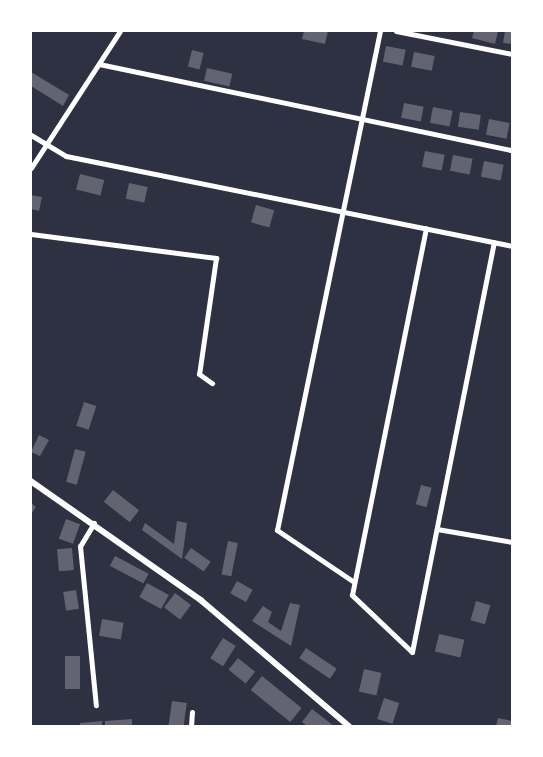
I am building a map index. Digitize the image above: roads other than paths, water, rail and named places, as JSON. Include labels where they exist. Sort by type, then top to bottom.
[{"type":"street","points":[[31,168],[120,31]]},
{"type":"street","points":[[354,582],[277,530],[380,31]]},
{"type":"street","points":[[396,31],[512,54]]},
{"type":"street","points":[[99,64],[512,150]]},
{"type":"street","points":[[31,135],[66,156],[512,246]]},
{"type":"street","points":[[426,228],[352,596],[412,652],[494,242]]},
{"type":"street","points":[[31,234],[216,258],[200,374],[212,383]]},
{"type":"street","points":[[31,481],[94,522],[201,600],[349,726]]},
{"type":"street","points":[[94,522],[80,546],[96,705]]},
{"type":"street","points":[[437,529],[512,542]]},
{"type":"street","points":[[191,726],[192,712]]}]
